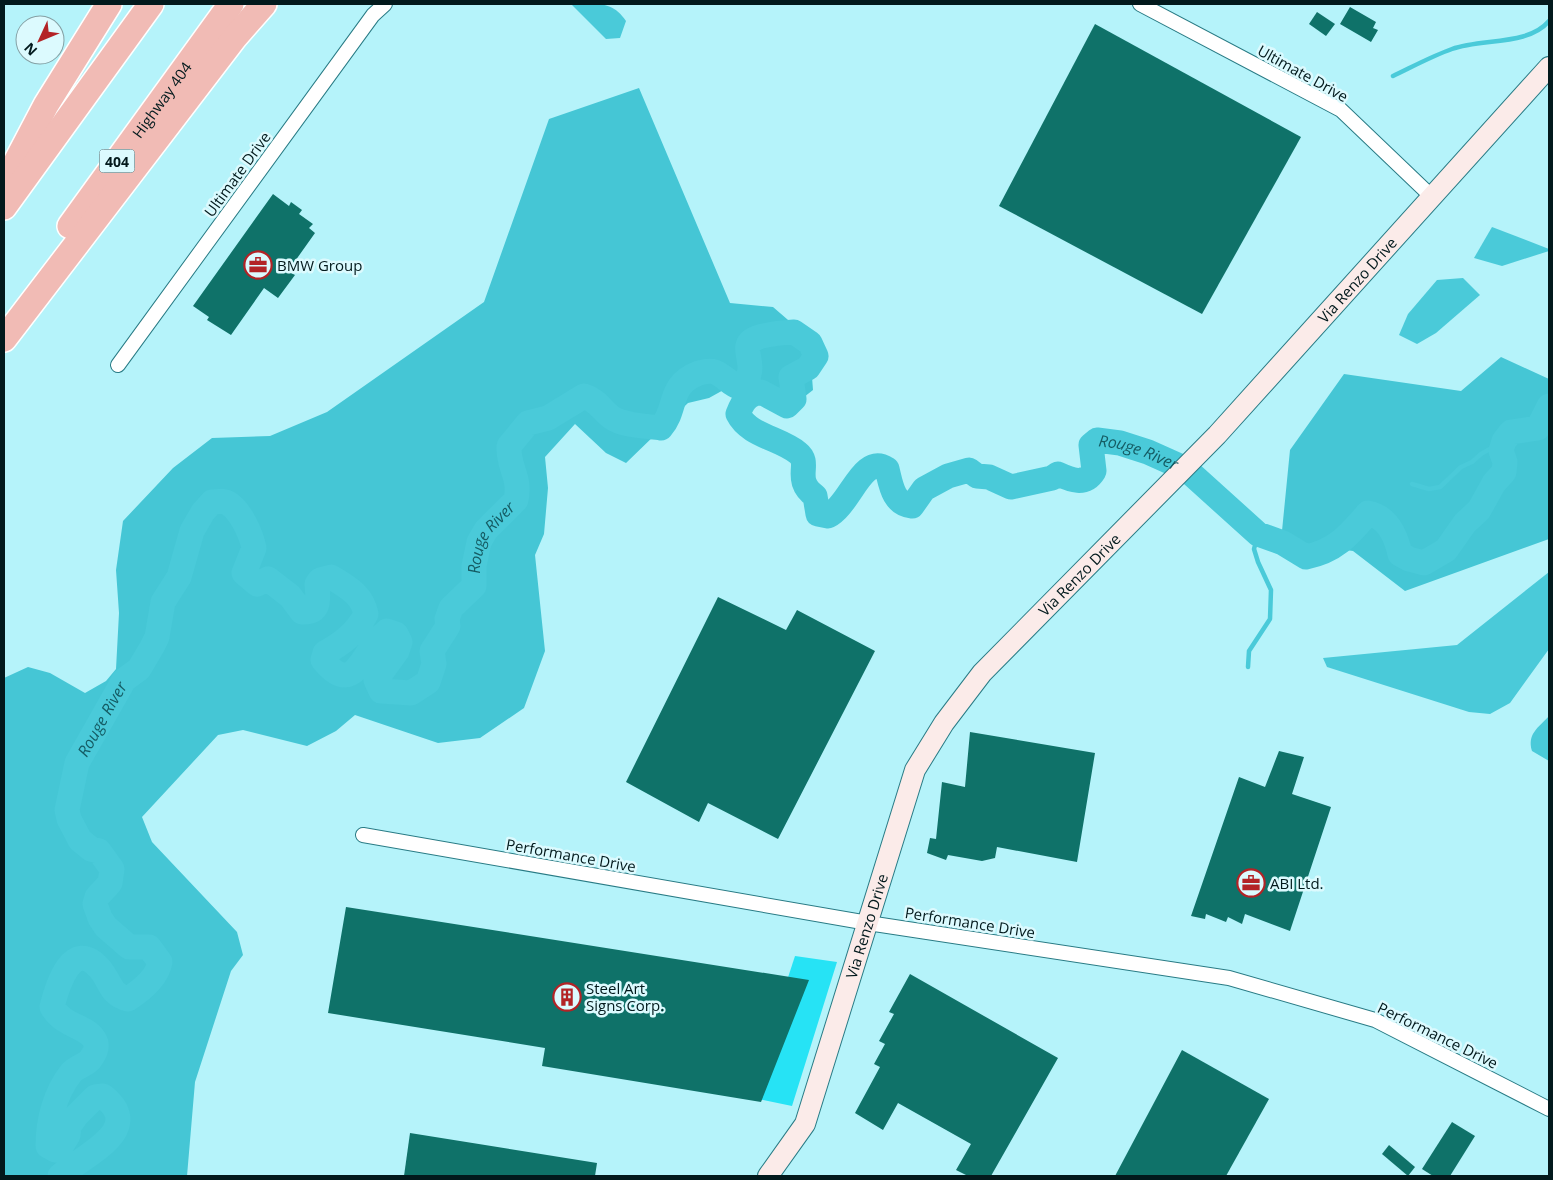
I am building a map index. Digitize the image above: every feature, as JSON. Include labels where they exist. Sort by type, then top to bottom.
[{"type":"highway","points":[[4,186],[46,106],[109,4]]},
{"type":"highway","points":[[4,207],[151,4]]},
{"type":"highway","name":"Highway 404","points":[[4,317],[231,4]]},
{"type":"highway","points":[[4,339],[235,37],[264,4]]},
{"type":"street","name":"Ultimate Drive","points":[[118,365],[373,14],[384,4]]},
{"type":"street","name":"Ultimate Drive","points":[[1140,4],[1341,110],[1431,196]]},
{"type":"street","name":"Via Renzo Drive","points":[[768,1176],[806,1124],[915,770],[944,723],[982,674],[1217,435],[1549,67]]},
{"type":"street","name":"Performance Drive","points":[[363,835],[868,923],[1229,978],[1375,1020],[1549,1109]]},
{"type":"shaded area","points":[[571,4],[596,4],[615,9],[626,21],[620,38],[606,39]]},
{"type":"shaded area","points":[[639,88],[730,303],[773,307],[809,338],[813,390],[790,408],[775,405],[754,386],[736,383],[709,398],[688,403],[626,463],[606,453],[575,424],[545,457],[548,488],[544,534],[535,555],[545,651],[524,708],[480,738],[438,743],[355,715],[336,731],[307,746],[243,730],[218,735],[142,817],[152,842],[237,932],[243,955],[231,971],[195,1082],[187,1176],[4,1176],[4,678],[28,667],[50,673],[85,693],[106,681],[116,669],[119,613],[116,570],[123,521],[173,468],[212,438],[270,436],[327,412],[484,302],[549,119]]},
{"type":"shaded area","points":[[1492,227],[1549,249],[1549,251],[1502,266],[1474,258]]},
{"type":"shaded area","points":[[1463,278],[1480,295],[1436,333],[1417,344],[1399,335],[1408,314],[1437,280]]},
{"type":"shaded area","points":[[1501,357],[1549,379],[1549,539],[1405,591],[1353,551],[1281,541],[1290,450],[1344,374],[1461,391]]},
{"type":"shaded area","points":[[1549,572],[1549,649],[1510,703],[1490,714],[1469,712],[1327,667],[1323,658],[1457,645]]},
{"type":"shaded area","points":[[1549,716],[1549,761],[1532,751],[1531,740],[1537,728]]},
{"type":"shaded area","points":[[795,956],[837,962],[792,1106],[749,1097]]},
{"type":"building","points":[[1350,7],[1376,22],[1373,28],[1378,30],[1371,42],[1340,24]]},
{"type":"building","points":[[1317,12],[1335,24],[1326,36],[1309,24]]},
{"type":"building","points":[[1095,24],[1301,137],[1202,314],[999,206]]},
{"type":"building","name":"BMW Group","points":[[273,194],[289,206],[291,202],[302,210],[299,214],[313,224],[309,228],[315,233],[293,264],[296,266],[291,273],[295,275],[278,298],[264,288],[231,335],[207,320],[209,317],[193,306]]},
{"type":"building","points":[[718,597],[786,630],[797,610],[875,651],[778,839],[708,803],[699,822],[626,782]]},
{"type":"building","points":[[970,732],[1095,753],[1077,862],[997,847],[995,858],[982,861],[948,855],[946,860],[927,853],[930,838],[936,839],[942,782],[965,787]]},
{"type":"building","points":[[1279,751],[1304,757],[1292,794],[1331,807],[1290,931],[1245,914],[1242,924],[1228,917],[1226,922],[1206,914],[1205,919],[1191,916],[1239,777],[1265,787]]},
{"type":"building","name":"Steel Art Signs Corp.","points":[[346,907],[809,980],[761,1102],[542,1066],[545,1048],[328,1013]]},
{"type":"building","points":[[910,974],[1058,1058],[991,1176],[968,1176],[956,1170],[971,1144],[898,1103],[883,1130],[855,1113],[880,1067],[874,1064],[885,1044],[879,1041],[894,1014],[889,1012]]},
{"type":"building","points":[[1182,1050],[1269,1099],[1226,1176],[1115,1176]]},
{"type":"building","points":[[1452,1122],[1475,1136],[1450,1176],[1433,1176],[1422,1169]]},
{"type":"building","points":[[410,1133],[597,1163],[595,1176],[404,1176]]},
{"type":"building","points":[[1389,1145],[1415,1167],[1408,1176],[1382,1154]]},
{"type":"waterway","points":[[1393,76],[1452,49],[1517,38],[1540,29],[1549,21]]},
{"type":"waterway","name":"Rouge River","points":[[60,1176],[106,1141],[115,1131],[118,1120],[115,1108],[103,1096],[95,1097],[69,1126],[68,1135],[63,1143],[55,1150],[48,1146],[51,1117],[61,1089],[71,1073],[90,1060],[96,1048],[95,1041],[90,1034],[62,1018],[52,1007],[62,977],[74,961],[81,958],[90,960],[104,974],[114,991],[128,999],[143,988],[152,978],[160,962],[149,947],[129,947],[106,927],[100,918],[95,904],[97,897],[110,883],[112,869],[99,851],[91,849],[80,840],[69,819],[67,810],[77,763],[124,680],[139,669],[152,647],[157,637],[163,602],[179,577],[192,531],[203,512],[212,502],[222,501],[228,503],[237,511],[245,523],[254,548],[244,573],[257,584],[268,579],[290,596],[302,612],[308,612],[315,608],[318,600],[317,584],[320,580],[331,577],[343,584],[361,601],[366,614],[358,627],[338,645],[325,653],[323,660],[332,669],[339,674],[346,675],[352,673],[374,643],[387,631],[396,634],[400,642],[397,651],[376,680],[381,691],[411,693],[428,682],[434,664],[432,651],[448,626],[447,619],[451,608],[474,586],[474,566],[479,542],[486,530],[516,500],[517,485],[510,461],[509,446],[528,423],[548,418],[584,396],[596,402],[616,420],[635,425],[661,428],[670,413],[677,390],[689,378],[699,373],[713,371],[741,388],[748,377],[750,367],[749,344],[755,338],[794,332],[810,343],[816,356],[808,368],[791,377],[794,399],[787,406],[761,392],[746,399],[738,414],[749,427],[791,448],[802,457],[803,478],[808,490],[815,496],[818,514],[828,516],[836,510],[863,474],[870,468],[878,466],[887,469],[897,498],[901,502],[912,506],[924,489],[948,476],[969,470],[977,476],[989,477],[1011,487],[1052,478],[1058,474],[1073,480],[1086,479],[1094,471],[1091,445],[1097,440],[1120,443],[1148,452],[1186,469],[1258,534],[1283,543],[1306,557],[1326,551],[1334,546],[1348,535],[1368,513],[1375,515],[1386,523],[1393,534],[1400,554],[1409,559],[1424,563],[1446,550],[1465,523],[1479,510],[1494,483],[1504,472],[1505,462],[1501,451],[1504,441],[1511,432],[1538,428],[1549,406]]},
{"type":"waterway","points":[[1412,484],[1429,489],[1440,487],[1461,467],[1504,441]]},
{"type":"waterway","points":[[1248,667],[1249,651],[1270,619],[1271,590],[1254,549],[1258,534]]},
{"type":"place","name":"BMW Group","points":[[258,265]]},
{"type":"place","name":"ABI Ltd.","points":[[1251,883]]},
{"type":"place","name":"Steel Art Signs Corp.","points":[[567,997]]}]
